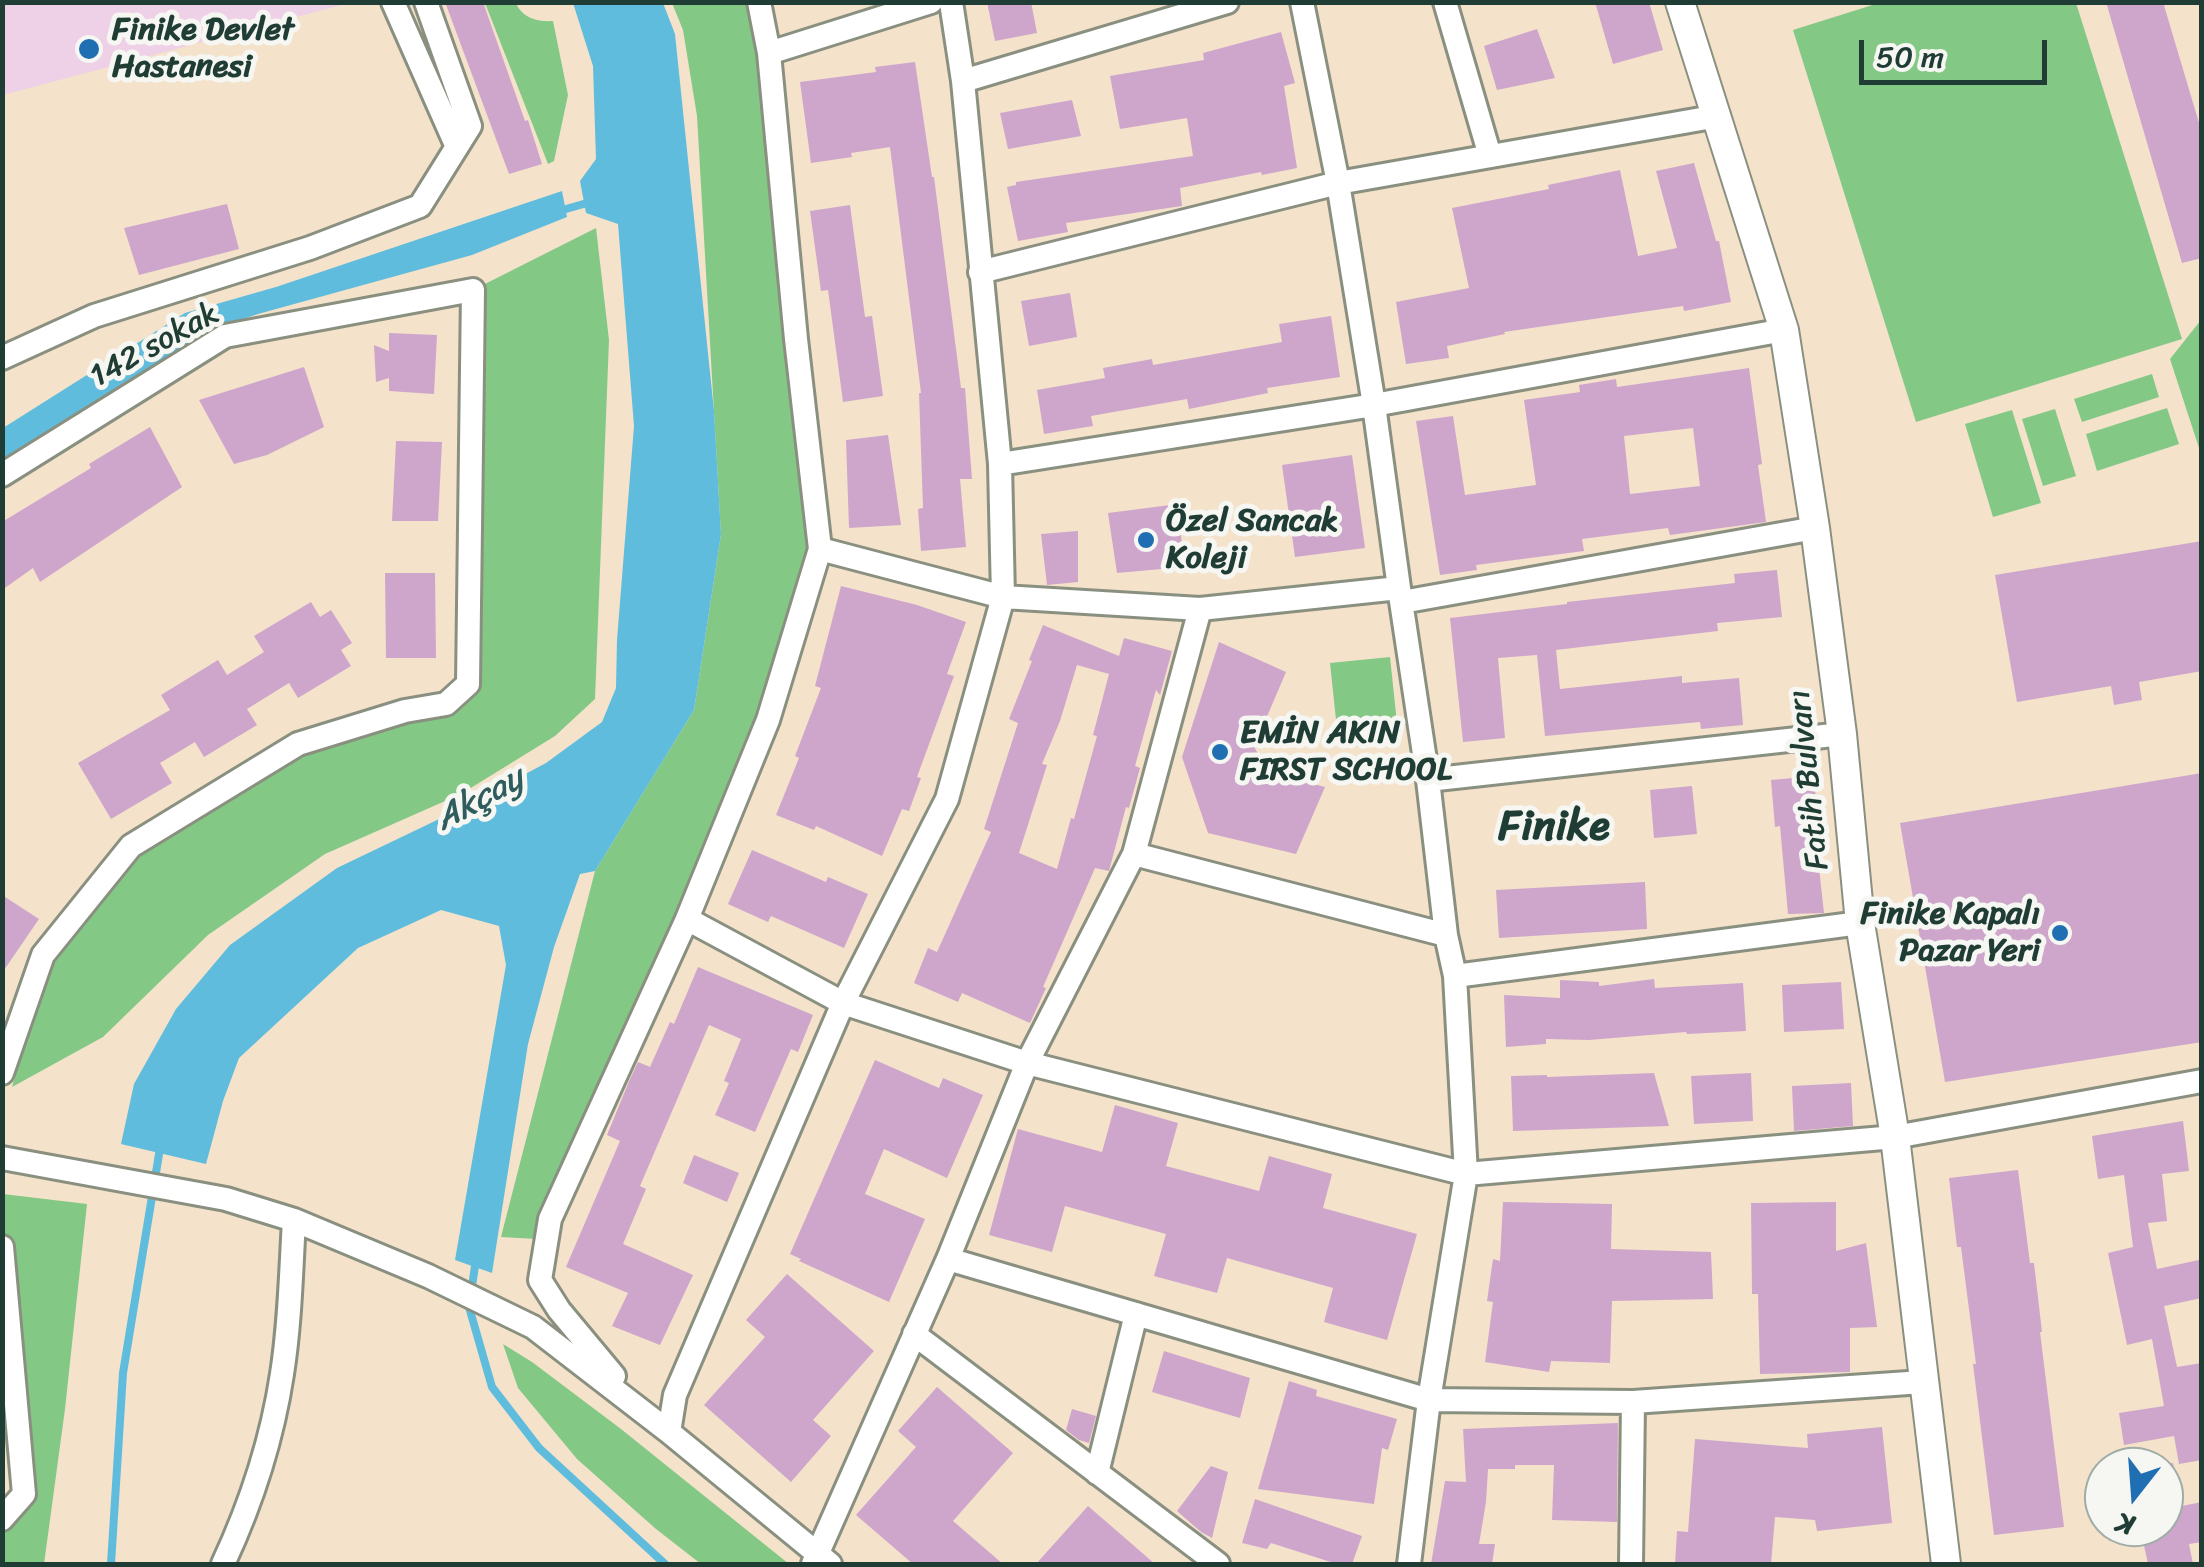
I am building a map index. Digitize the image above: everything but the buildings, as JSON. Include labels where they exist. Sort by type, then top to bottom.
[{"type":"street","points":[[392,2],[458,146]]},
{"type":"street","points":[[2,358],[94,316],[310,248],[420,206],[470,126],[426,2]]},
{"type":"street","points":[[669,1432],[601,1363],[540,1280],[550,1220],[686,920],[768,720],[820,549],[769,53],[760,2]]},
{"type":"street","points":[[769,53],[931,2]]},
{"type":"street","points":[[669,1432],[675,1396],[843,1003],[947,799],[1004,597],[1000,464],[963,81],[951,2]]},
{"type":"street","points":[[963,81],[1227,2]]},
{"type":"street","points":[[1302,2],[1338,182],[1374,406],[1428,780],[1446,935],[1455,976],[1466,1174],[1429,1400],[1410,1564]]},
{"type":"street","points":[[1445,2],[1490,156]]},
{"type":"street","name":"Fatih Bulvarı","points":[[1680,2],[1784,330],[1815,528],[1842,734],[1860,923],[1895,1138],[1946,1564]]},
{"type":"street","points":[[980,272],[1338,182],[1718,116]]},
{"type":"street","name":"142 sokak","points":[[2,475],[225,336],[473,290],[468,684],[446,704],[405,711],[298,744],[131,846],[43,955],[2,1073]]},
{"type":"street","points":[[1000,464],[1374,406],[1784,330]]},
{"type":"street","points":[[820,549],[1004,597],[1200,609],[1401,595],[1815,528]]},
{"type":"street","points":[[2,1158],[226,1198],[294,1220],[428,1276],[533,1326],[669,1432],[820,1561],[1027,1063],[1134,854],[1200,609]]},
{"type":"street","points":[[1428,780],[1842,734]]},
{"type":"street","points":[[1134,854],[1446,935]]},
{"type":"street","points":[[686,920],[843,1003],[1027,1063],[1466,1174],[1895,1138],[2202,1081]]},
{"type":"street","points":[[1455,976],[1860,923]]},
{"type":"street","points":[[222,1564],[246,1511],[274,1418],[288,1326],[294,1220]]},
{"type":"street","points":[[2,1247],[24,1494],[2,1519]]},
{"type":"street","points":[[948,1258],[1429,1400],[1633,1402],[1923,1382]]},
{"type":"street","points":[[1097,1473],[1136,1314]]},
{"type":"street","points":[[914,1334],[1218,1564]]},
{"type":"street","points":[[1631,1564],[1633,1402]]},
{"type":"shaded area","name":"Finike Devlet Hastanesi","points":[[3,2],[349,2],[349,3],[3,95]]},
{"type":"green space","points":[[1882,2],[2076,3],[2182,339],[1916,422],[1793,30]]},
{"type":"green space","points":[[485,3],[516,3],[531,18],[553,21],[568,95],[554,161],[548,164]]},
{"type":"green space","points":[[672,3],[759,3],[820,549],[768,720],[536,1239],[501,1237],[595,871],[694,710],[721,534],[697,116],[683,30]]},
{"type":"green space","points":[[596,228],[609,340],[595,699],[555,736],[461,794],[325,854],[208,935],[103,1037],[12,1087],[48,967],[131,846],[256,769],[468,684],[473,290]]},
{"type":"green space","points":[[2201,320],[2202,451],[2200,451],[2170,359]]},
{"type":"green space","points":[[2152,374],[2159,397],[2082,422],[2074,399]]},
{"type":"green space","points":[[2167,408],[2179,444],[2097,471],[2086,434]]},
{"type":"green space","points":[[2055,409],[2076,476],[2043,486],[2022,419]]},
{"type":"green space","points":[[2012,410],[2041,503],[1993,517],[1965,424]]},
{"type":"green space","points":[[1390,657],[1399,742],[1339,748],[1330,663]]},
{"type":"green space","points":[[3,1194],[87,1204],[44,1564],[3,1564],[3,1515],[24,1494],[3,1248]]},
{"type":"green space","points":[[503,1344],[621,1429],[789,1564],[701,1564],[577,1459],[518,1388]]},
{"type":"water","points":[[573,3],[663,3],[675,34],[714,411],[721,534],[694,710],[595,871],[580,874],[554,947],[528,1044],[492,1273],[455,1260],[506,965],[499,926],[441,910],[358,948],[239,1058],[206,1164],[121,1144],[134,1084],[176,1009],[230,945],[337,868],[546,763],[602,722],[616,688],[634,426],[618,224],[586,213],[580,181],[596,159],[593,66]]},
{"type":"water","points":[[562,191],[567,217],[472,255],[217,328],[3,461],[3,428],[185,313],[276,287]]},
{"type":"waterway","points":[[559,211],[594,201]]},
{"type":"waterway","name":"Akçay","points":[[111,1564],[123,1373],[161,1142]]},
{"type":"waterway","points":[[476,1259],[469,1307],[492,1387],[539,1448],[665,1564]]},
{"type":"place","name":"Finike Devlet Hastanesi","points":[[89,49]]},
{"type":"place","name":"Özel Sancak Koleji","points":[[1146,540]]},
{"type":"place","name":"EMİN AKIN FIRST SCHOOL","points":[[1220,752]]},
{"type":"place","name":"Finike Kapalı Pazar Yeri","points":[[2060,933]]},
{"type":"district","name":"Finike","points":[[1554,828]]}]
